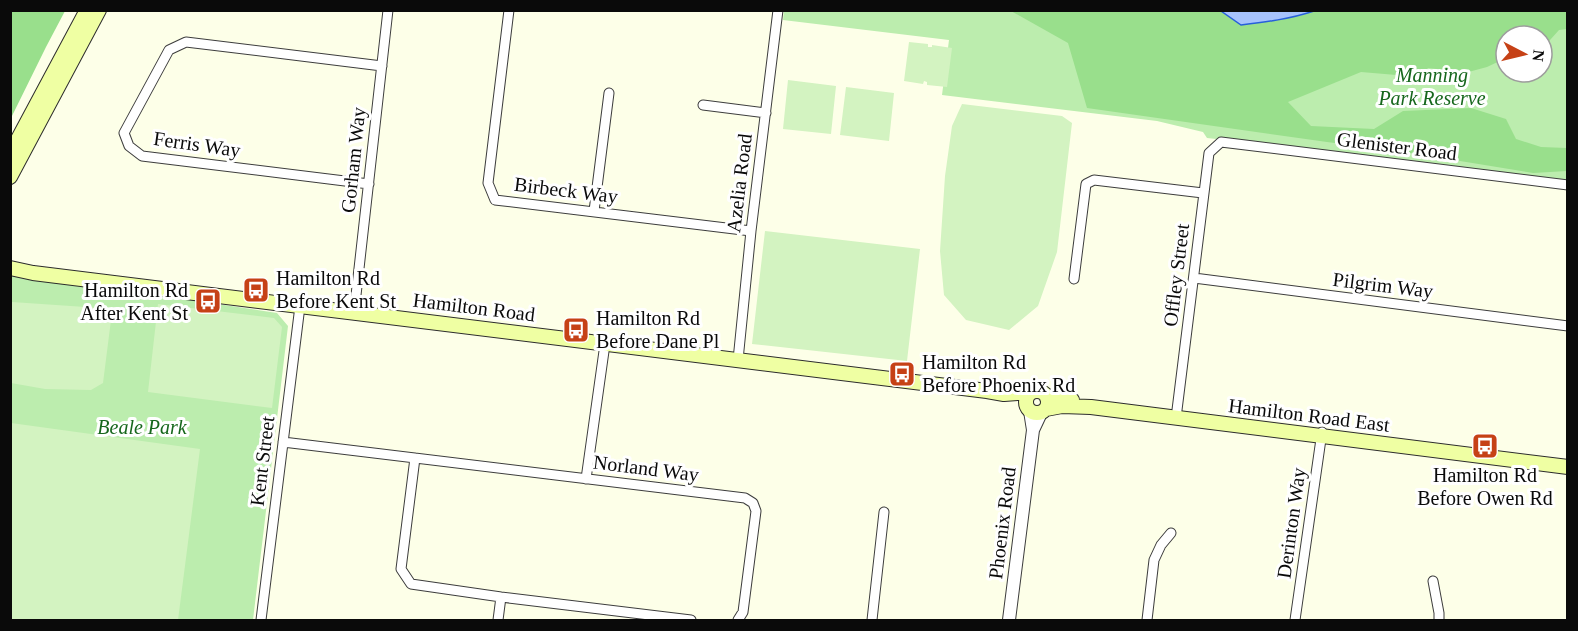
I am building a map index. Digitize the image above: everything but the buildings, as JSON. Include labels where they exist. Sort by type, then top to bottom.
[{"type":"main road","points":[[10,154],[87,10]]},
{"type":"main road","points":[[10,177],[99,10]]},
{"type":"main road","name":"Hamilton Road","points":[[10,268],[33,273],[1004,394],[1030,393],[1025,402],[1038,408]]},
{"type":"main road","name":"Hamilton Road","points":[[1004,394],[1038,408]]},
{"type":"main road","name":"Hamilton Road East","points":[[1038,408],[1084,400],[1177,415],[1568,467]]},
{"type":"main road","name":"Hamilton Road East","points":[[1322,433],[1568,460]]},
{"type":"street","name":"Gorham Way","points":[[354,313],[388,10]]},
{"type":"street","name":"Birbeck Way","points":[[509,10],[488,183],[495,200],[751,231]]},
{"type":"street","name":"Azelia Road","points":[[738,360],[778,10]]},
{"type":"street","name":"Ferris Way","points":[[369,184],[142,156],[129,146],[124,133],[169,50],[186,42],[382,66]]},
{"type":"street","points":[[594,211],[609,93]]},
{"type":"street","points":[[703,105],[766,113]]},
{"type":"street","name":"Glenister Road","points":[[1221,142],[1568,185]]},
{"type":"street","name":"Offley Street","points":[[1177,415],[1209,153],[1221,142]]},
{"type":"street","points":[[1074,279],[1086,184],[1094,180],[1203,193]]},
{"type":"street","name":"Pilgrim Way","points":[[1194,278],[1568,326]]},
{"type":"street","name":"Kent Street","points":[[261,621],[300,306]]},
{"type":"street","points":[[586,479],[605,344]]},
{"type":"street","name":"Phoenix Road","points":[[1009,621],[1033,430],[1038,408]]},
{"type":"street","name":"Derinton Way","points":[[1295,621],[1322,433]]},
{"type":"street","name":"Norland Way","points":[[283,442],[745,498],[753,503],[756,511],[743,612],[738,621]]},
{"type":"street","points":[[415,458],[401,569],[411,584],[691,621]]},
{"type":"street","points":[[872,621],[884,512]]},
{"type":"street","points":[[1147,621],[1154,560],[1161,545],[1171,533]]},
{"type":"street","points":[[1433,581],[1439,613],[1438,621]]},
{"type":"street","points":[[498,621],[501,597]]},
{"type":"green space","points":[[11,10],[65,11],[11,118]]},
{"type":"green space","name":"Manning Park Reserve","points":[[784,10],[1567,11],[1567,182],[1433,163],[1207,138],[1203,132],[1157,121],[942,95],[949,40],[783,20]]},
{"type":"green space","points":[[1011,11],[1221,11],[1241,25],[1299,16],[1314,11],[1567,11],[1567,29],[1559,30],[1554,36],[1554,24],[1494,24],[1494,64],[1487,67],[1446,78],[1436,69],[1428,68],[1420,77],[1361,72],[1288,102],[1311,126],[1374,129],[1403,111],[1471,108],[1506,119],[1516,139],[1541,147],[1567,148],[1567,171],[1533,173],[1411,153],[1087,108],[1068,43]]},
{"type":"green space","points":[[909,42],[928,44],[928,47],[932,45],[952,48],[947,87],[927,85],[924,81],[923,84],[904,81]]},
{"type":"green space","points":[[788,80],[836,86],[831,134],[783,129]]},
{"type":"green space","points":[[846,87],[894,93],[889,141],[840,135]]},
{"type":"green space","points":[[962,104],[1062,116],[1072,123],[1057,252],[1038,306],[1009,330],[966,320],[944,295],[940,251],[945,176],[952,126]]},
{"type":"green space","points":[[765,231],[920,249],[907,361],[752,344]]},
{"type":"green space","name":"Beale Park","points":[[11,275],[277,313],[288,326],[253,620],[11,620]]},
{"type":"green space","points":[[10,303],[100,308],[111,320],[103,383],[91,390],[45,389],[11,383]]},
{"type":"green space","points":[[158,304],[274,318],[282,327],[272,408],[148,392]]},
{"type":"green space","points":[[11,423],[200,449],[178,620],[11,620]]},
{"type":"water","points":[[1221,11],[1314,11],[1241,25]]},
{"type":"place","name":"Hamilton Rd Before Kent St","points":[[256,290]]},
{"type":"place","name":"Hamilton Rd After Kent St","points":[[208,301]]},
{"type":"place","name":"Hamilton Rd Before Dane Pl","points":[[576,330]]},
{"type":"place","name":"Hamilton Rd Before Phoenix Rd","points":[[902,374]]},
{"type":"place","name":"Hamilton Rd Before Owen Rd","points":[[1485,446]]}]
